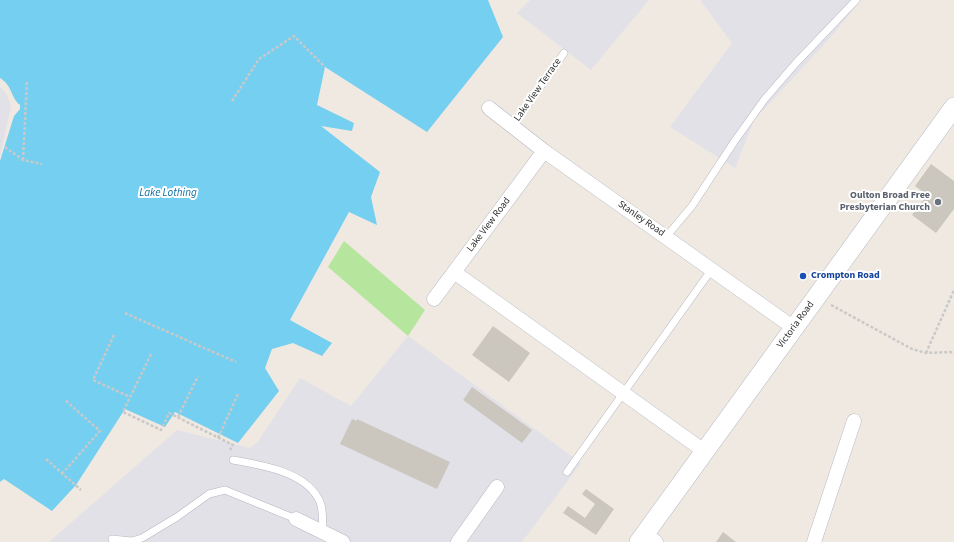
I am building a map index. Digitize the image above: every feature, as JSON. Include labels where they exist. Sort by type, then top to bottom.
[{"type":"main road","name":"Victoria Road","points":[[646,539],[704,451],[954,107]]},
{"type":"street","name":"Stanley Road","points":[[489,108],[544,151],[794,328]]},
{"type":"street","name":"Lake View Road","points":[[434,299],[544,151]]},
{"type":"street","points":[[454,272],[704,451]]},
{"type":"street","points":[[814,542],[854,421]]},
{"type":"street","points":[[458,542],[497,487]]},
{"type":"street","points":[[296,519],[343,542]]},
{"type":"lane","points":[[666,237],[692,206],[734,142],[764,100],[795,64],[856,0]]},
{"type":"lane","name":"Lake View Terrace","points":[[512,126],[564,53]]},
{"type":"lane","points":[[567,472],[712,269]]},
{"type":"lane","points":[[231,457],[269,467],[291,475],[308,486],[319,498],[322,514],[322,531]]},
{"type":"lane","points":[[112,539],[132,540],[142,538],[177,517],[209,494],[225,490],[296,519]]},
{"type":"path","points":[[232,100],[259,59],[294,36],[325,67]]},
{"type":"path","points":[[23,160],[27,81]]},
{"type":"path","points":[[5,147],[23,160],[42,164]]},
{"type":"path","points":[[926,353],[954,290]]},
{"type":"path","points":[[818,296],[832,306],[912,349],[926,353],[951,352],[954,354]]},
{"type":"path","points":[[125,313],[236,362]]},
{"type":"path","points":[[114,334],[93,380],[130,397]]},
{"type":"path","points":[[151,354],[123,412],[161,430],[169,413],[233,446],[231,457]]},
{"type":"path","points":[[178,417],[198,376]]},
{"type":"path","points":[[218,438],[238,394]]},
{"type":"path","points":[[62,474],[100,431],[65,400]]},
{"type":"path","points":[[46,459],[81,490]]},
{"type":"shaded area","points":[[530,0],[649,0],[591,70],[517,13]]},
{"type":"shaded area","points":[[700,0],[861,0],[830,38],[754,120],[735,168],[670,127],[732,43]]},
{"type":"shaded area","points":[[0,87],[6,93],[11,106],[0,158]]},
{"type":"shaded area","points":[[408,336],[581,463],[522,542],[49,542],[177,430],[250,448],[257,443],[300,378],[351,406]]},
{"type":"green space","points":[[344,241],[425,310],[408,336],[328,267]]},
{"type":"water","name":"Lake Lothing","points":[[0,0],[488,0],[503,37],[427,132],[325,67],[317,105],[354,123],[352,131],[321,126],[380,172],[371,197],[377,225],[349,212],[290,320],[332,343],[322,356],[293,343],[272,349],[265,368],[279,391],[238,443],[175,412],[165,427],[125,409],[76,485],[52,511],[4,479],[0,482],[0,161],[14,116],[20,109],[20,105],[14,99],[7,84],[0,78]]},
{"type":"building","name":"Oulton Broad Free Presbyterian Church","points":[[931,164],[954,181],[954,209],[936,233],[912,215],[927,195],[915,186]]},
{"type":"building","points":[[493,326],[530,353],[509,382],[472,355]]},
{"type":"building","points":[[472,387],[532,430],[522,443],[463,400]]},
{"type":"building","points":[[352,419],[357,421],[357,419],[450,462],[437,489],[340,444]]},
{"type":"building","points":[[586,489],[614,509],[596,535],[563,513],[568,506],[585,518],[595,504],[582,494]]},
{"type":"building","points":[[723,532],[736,542],[716,542]]},
{"type":"place","name":"Oulton Broad Free Presbyterian Church","points":[[938,202]]},
{"type":"place","name":"Crompton Road","points":[[803,276]]}]
